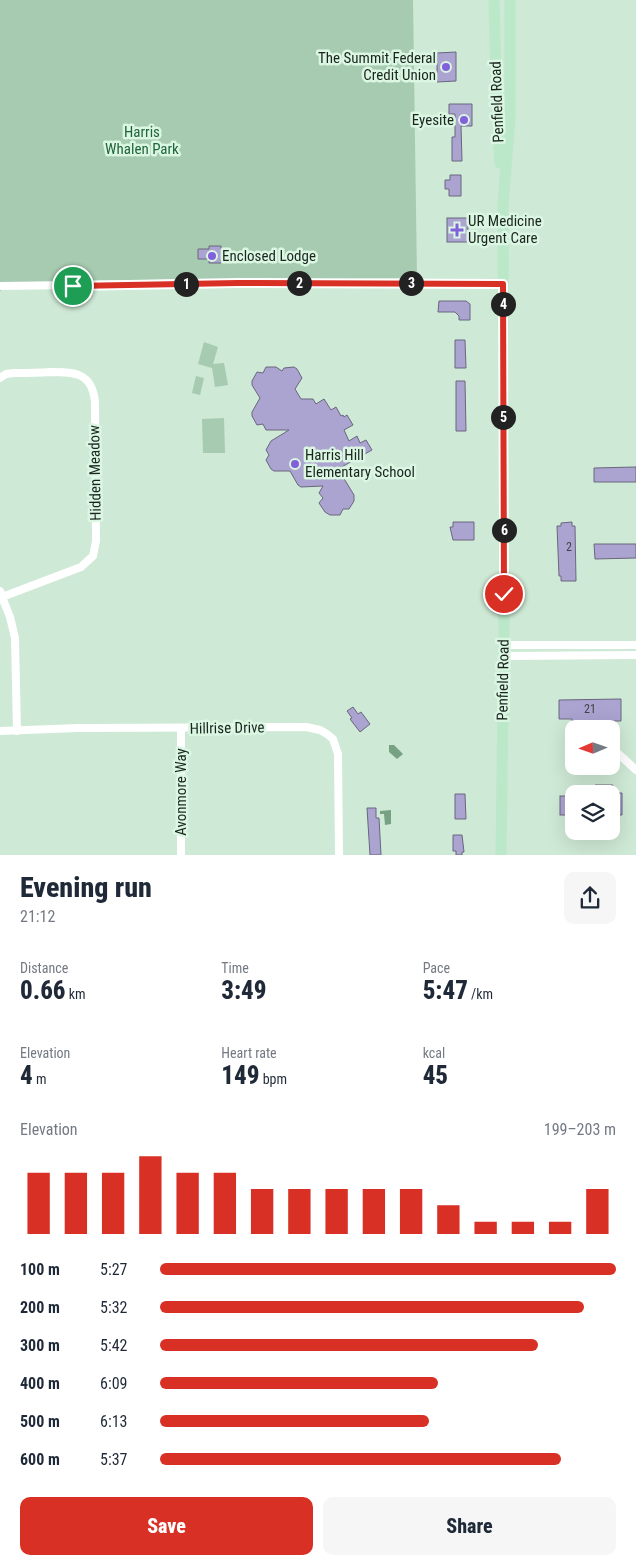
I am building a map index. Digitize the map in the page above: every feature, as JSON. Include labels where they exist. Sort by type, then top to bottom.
[{"type":"main road","name":"Penfield Road","points":[[494,0],[497,117],[504,204]]},
{"type":"main road","name":"Penfield Road","points":[[502,855],[504,650],[503,284],[504,204],[510,117],[510,0]]},
{"type":"street","points":[[0,286],[231,283],[503,284]]},
{"type":"street","name":"Hidden Meadow","points":[[0,378],[6,374],[14,373],[69,372],[77,374],[83,377],[91,387],[94,394],[95,412],[96,541],[93,556],[81,568],[1,594],[10,617],[15,638],[17,731]]},
{"type":"street","points":[[504,650],[636,646]]},
{"type":"street","points":[[504,650],[636,655]]},
{"type":"street","name":"Hillrise Drive","points":[[0,730],[306,727],[320,730],[328,734],[333,740],[338,754],[339,855]]},
{"type":"street","name":"Avonmore Way","points":[[181,729],[181,855]]},
{"type":"street","points":[[620,755],[636,770]]},
{"type":"green space","name":"Harris Whalen Park","points":[[0,0],[413,0],[417,278],[1,283],[0,291]]},
{"type":"green space","points":[[204,342],[218,347],[213,364],[224,363],[228,385],[215,387],[212,368],[198,364]]},
{"type":"green space","points":[[196,376],[204,378],[200,395],[192,393]]},
{"type":"green space","points":[[224,418],[225,453],[203,453],[202,419]]},
{"type":"shaded area","points":[[389,745],[394,745],[403,754],[397,759],[389,752]]},
{"type":"shaded area","points":[[391,810],[391,824],[385,825],[384,814],[380,814],[380,811]]},
{"type":"building","name":"The Summit Federal Credit Union","points":[[456,52],[456,81],[437,82],[437,53]]},
{"type":"building","points":[[449,104],[472,104],[472,126],[461,126],[462,161],[452,161],[452,137],[455,137],[455,114],[449,114]]},
{"type":"building","points":[[450,175],[461,175],[461,196],[449,196],[449,189],[445,189],[445,180],[450,180]]},
{"type":"building","name":"UR Medicine Urgent Care","points":[[447,218],[468,218],[468,242],[447,242]]},
{"type":"building","name":"Enclosed Lodge","points":[[209,246],[221,246],[221,249],[225,249],[225,259],[221,259],[221,263],[209,263],[209,259],[198,259],[198,249],[209,249]]},
{"type":"building","points":[[439,301],[466,301],[470,304],[470,320],[459,320],[459,316],[455,312],[438,312]]},
{"type":"building","points":[[455,340],[465,340],[466,368],[455,368]]},
{"type":"building","points":[[266,367],[276,367],[282,371],[284,368],[294,367],[297,369],[302,378],[295,389],[301,399],[313,399],[316,404],[324,399],[331,410],[336,407],[341,416],[347,415],[353,425],[344,430],[349,441],[357,436],[360,443],[366,440],[372,450],[338,469],[354,495],[354,501],[349,509],[343,509],[340,515],[330,515],[325,512],[319,503],[323,498],[319,493],[323,486],[301,487],[290,471],[274,471],[266,460],[269,455],[266,450],[271,441],[289,430],[266,430],[263,424],[257,425],[252,416],[252,412],[260,398],[252,385],[252,381],[257,372],[263,373]]},
{"type":"building","points":[[456,381],[465,381],[466,431],[456,431]]},
{"type":"building","points":[[636,467],[636,482],[594,482],[594,468]]},
{"type":"building","points":[[453,522],[474,522],[474,540],[453,540],[450,527],[453,527]]},
{"type":"building","points":[[572,522],[572,526],[575,526],[576,581],[561,581],[561,576],[559,576],[557,526],[561,526],[561,523]]},
{"type":"building","points":[[594,544],[636,544],[636,558],[595,559]]},
{"type":"building","points":[[621,699],[621,721],[559,719],[559,700]]},
{"type":"building","points":[[353,707],[358,714],[361,712],[370,724],[360,732],[350,719],[352,718],[347,711]]},
{"type":"building","points":[[620,793],[622,793],[622,815],[620,815]]},
{"type":"building","points":[[455,794],[465,794],[466,819],[455,819]]},
{"type":"building","points":[[560,796],[565,796],[565,815],[560,815]]},
{"type":"building","points":[[367,808],[376,808],[376,818],[379,818],[381,855],[370,855]]},
{"type":"building","points":[[453,835],[462,835],[464,852],[462,852],[462,855],[456,855],[456,851],[453,851]]},
{"type":"place","name":"The Summit Federal Credit Union","points":[[446,67]]},
{"type":"place","name":"Eyesite","points":[[464,120]]},
{"type":"place","name":"UR Medicine Urgent Care","points":[[457,230]]},
{"type":"place","name":"Enclosed Lodge","points":[[212,256]]},
{"type":"place","name":"Harris Hill Elementary School","points":[[295,464]]},
{"type":"route","points":[[73,286],[238,283],[503,284],[504,594]]}]
